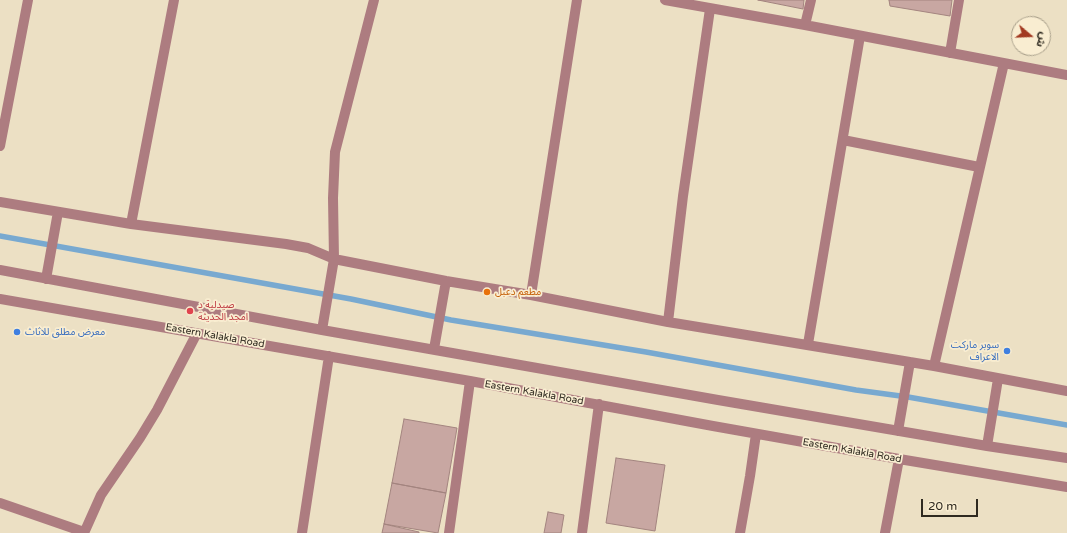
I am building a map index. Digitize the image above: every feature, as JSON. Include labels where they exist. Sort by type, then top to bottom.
[{"type":"street","points":[[0,146],[28,0]]},
{"type":"street","points":[[131,224],[174,0]]},
{"type":"street","points":[[322,330],[334,259],[333,198],[335,152],[374,0]]},
{"type":"street","points":[[531,295],[577,0]]},
{"type":"street","points":[[665,0],[806,25],[1067,75]]},
{"type":"street","points":[[806,25],[811,0]]},
{"type":"street","points":[[950,53],[959,0]]},
{"type":"street","points":[[668,322],[683,196],[710,9]]},
{"type":"street","points":[[808,344],[860,36]]},
{"type":"street","points":[[934,366],[1004,63]]},
{"type":"street","points":[[843,140],[979,167]]},
{"type":"street","points":[[0,202],[131,224],[286,244],[308,248],[334,259],[446,281],[531,295],[668,322],[808,344],[1067,391]]},
{"type":"street","points":[[46,279],[58,212]]},
{"type":"street","points":[[0,270],[322,330],[718,400],[987,446],[1067,458]]},
{"type":"street","points":[[434,349],[446,281]]},
{"type":"street","name":"Eastern Kalakla Road","points":[[0,299],[599,404],[756,434],[1067,487]]},
{"type":"street","points":[[0,503],[84,532],[102,496],[157,410],[197,333]]},
{"type":"street","points":[[302,533],[329,356]]},
{"type":"street","points":[[898,431],[910,362]]},
{"type":"street","points":[[987,446],[998,379]]},
{"type":"street","points":[[449,533],[470,381]]},
{"type":"street","points":[[582,533],[599,404]]},
{"type":"street","points":[[740,533],[756,434]]},
{"type":"street","points":[[885,533],[899,459]]},
{"type":"building","points":[[758,0],[804,0],[803,9]]},
{"type":"building","points":[[889,0],[952,0],[950,16],[890,6]]},
{"type":"building","points":[[404,419],[457,428],[446,493],[392,483]]},
{"type":"building","points":[[616,458],[665,465],[655,531],[606,523]]},
{"type":"building","points":[[392,483],[446,493],[438,533],[384,524]]},
{"type":"building","points":[[548,512],[564,515],[561,533],[544,533]]},
{"type":"building","points":[[384,524],[419,532],[419,533],[382,533]]},
{"type":"waterway","points":[[0,236],[351,299],[451,320],[646,352],[856,390],[908,397],[1067,425]]},
{"type":"place","name":"مطعم دعبل","points":[[487,292]]},
{"type":"place","name":"صيدلية د امجد الحديثة","points":[[190,311]]},
{"type":"place","name":"معرض مطلق للاثاث","points":[[17,332]]},
{"type":"place","name":"سوبر ماركت الاعراف","points":[[1007,351]]}]
